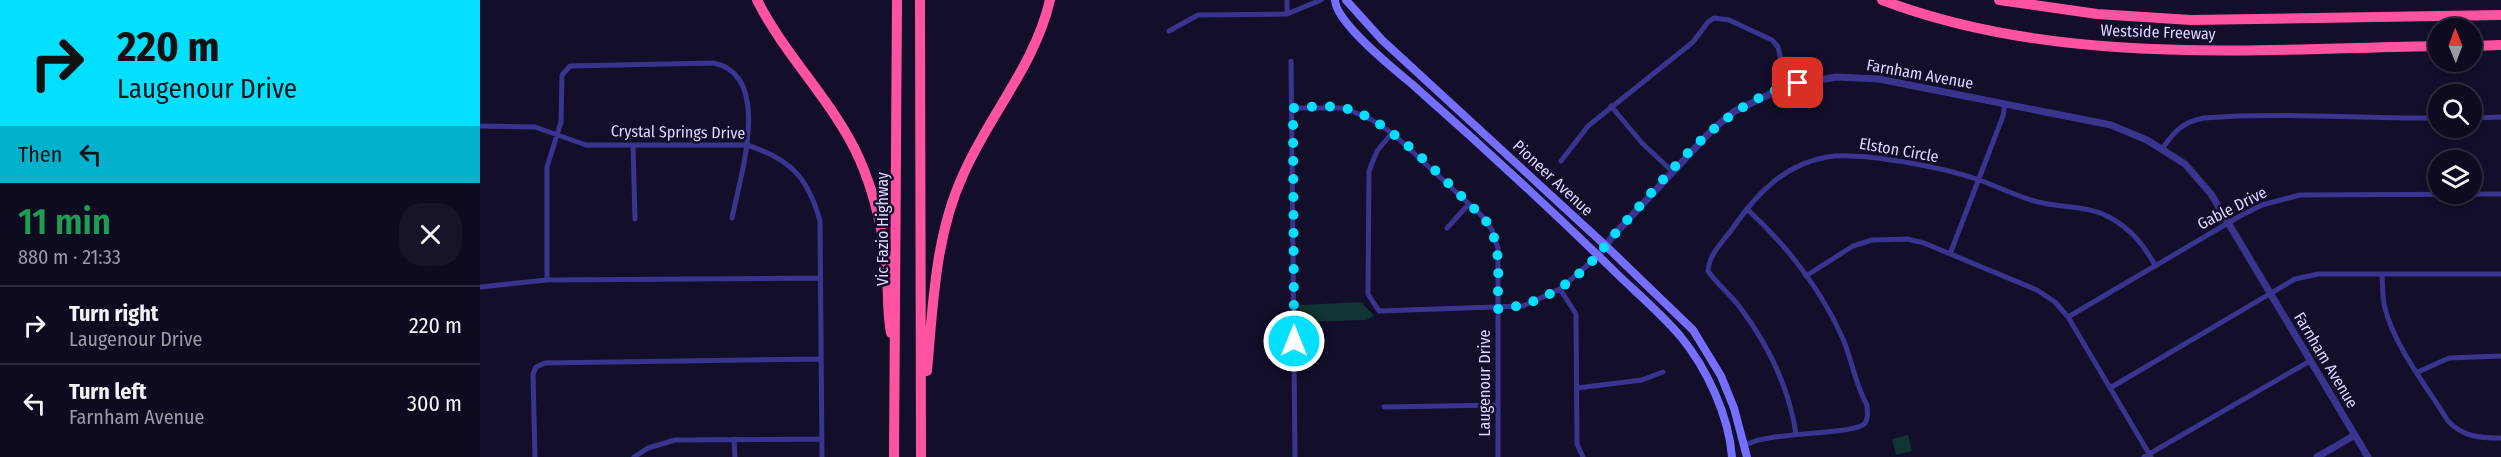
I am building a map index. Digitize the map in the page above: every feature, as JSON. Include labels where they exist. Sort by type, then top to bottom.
[{"type":"highway","points":[[757,0],[775,32],[845,132],[862,166],[876,208],[883,242],[894,351]]},
{"type":"highway","name":"Vic Fazio Highway","points":[[894,457],[897,0]]},
{"type":"highway","points":[[920,0],[921,457]]},
{"type":"highway","points":[[921,419],[938,264],[948,217],[968,164],[1033,50],[1050,0]]},
{"type":"highway","name":"Westside Freeway","points":[[1880,0],[2008,34],[2105,46],[2158,50],[2428,46]]},
{"type":"highway","name":"Westside Freeway","points":[[1999,0],[2097,15],[2192,20],[2501,15]]},
{"type":"highway","points":[[2482,46],[2501,45]]},
{"type":"main road","name":"Pioneer Avenue","points":[[1335,0],[1335,6],[1354,32],[1598,256],[1681,337],[1694,356],[1722,414],[1732,457]]},
{"type":"main road","name":"Pioneer Avenue","points":[[1346,0],[1382,40],[1606,246],[1693,330],[1721,376],[1746,445],[1747,457]]},
{"type":"main road","points":[[1392,67],[1403,69],[1445,108],[1454,105]]},
{"type":"street","points":[[1287,0],[1287,14]]},
{"type":"street","points":[[1169,31],[1198,15],[1287,14],[1321,0]]},
{"type":"street","points":[[1561,161],[1588,126],[1693,42],[1708,21],[1722,17],[1772,40],[1778,47],[1787,86]]},
{"type":"street","points":[[1291,60],[1295,457]]},
{"type":"street","points":[[547,280],[547,166],[561,122],[562,75],[570,66],[713,63],[726,66],[735,72],[741,82],[749,112],[747,145],[732,218]]},
{"type":"street","name":"Farnham Avenue","points":[[1392,133],[1377,151],[1369,171],[1368,294],[1379,311],[1498,309],[1532,303],[1560,290],[1598,256],[1712,130],[1735,111],[1787,86],[1823,78],[1858,76],[2111,125],[2162,149],[2186,164],[2229,222],[2368,457]]},
{"type":"street","points":[[1950,254],[1979,180],[2005,103]]},
{"type":"street","points":[[1611,106],[1641,143],[1673,172]]},
{"type":"street","name":"Laugenour Drive","points":[[1293,108],[1345,108],[1372,120],[1392,133],[1488,223],[1495,236],[1498,309],[1498,457]]},
{"type":"street","points":[[2162,149],[2178,128],[2188,121],[2204,118],[2335,116],[2368,119],[2428,118]]},
{"type":"street","points":[[2482,118],[2501,117]]},
{"type":"street","name":"Crystal Springs Drive","points":[[480,126],[535,127],[586,145],[747,145],[765,151],[793,168],[814,199],[822,242],[820,278],[822,457]]},
{"type":"street","points":[[633,145],[635,219]]},
{"type":"street","name":"Elston Circle","points":[[1796,434],[1794,417],[1777,370],[1761,338],[1738,305],[1708,271],[1713,253],[1758,194],[1788,170],[1827,157],[1870,157],[1979,180],[2040,202],[2088,209],[2107,216],[2128,229],[2145,247],[2155,265]]},
{"type":"street","name":"Gable Drive","points":[[2068,317],[2262,205],[2300,195],[2501,194]]},
{"type":"street","points":[[1447,228],[1469,204]]},
{"type":"street","points":[[1746,445],[1754,440],[1796,434],[1856,430],[1865,424],[1868,416],[1867,405],[1843,338],[1806,276],[1777,236],[1747,209]]},
{"type":"street","points":[[1806,276],[1853,246],[1872,240],[1907,239],[2037,290],[2055,302],[2068,317],[2148,456],[2310,361]]},
{"type":"street","points":[[2110,388],[2295,279],[2318,274],[2382,276],[2501,274]]},
{"type":"street","points":[[2382,276],[2383,297],[2388,317],[2448,421],[2456,429],[2480,438],[2501,438]]},
{"type":"street","points":[[480,287],[547,280],[820,278]]},
{"type":"street","points":[[1560,290],[1576,314],[1577,444],[1583,457]]},
{"type":"street","points":[[2418,372],[2449,358],[2501,356]]},
{"type":"street","points":[[535,457],[533,374],[536,367],[545,363],[821,359]]},
{"type":"street","points":[[1577,388],[1642,380],[1663,372]]},
{"type":"street","points":[[1384,407],[1497,405]]},
{"type":"street","points":[[2317,457],[2355,435]]},
{"type":"street","points":[[734,439],[735,457]]},
{"type":"street","points":[[634,457],[648,448],[675,440],[822,439]]},
{"type":"green space","points":[[1361,302],[1374,316],[1366,320],[1300,322],[1300,305]]},
{"type":"green space","points":[[1908,435],[1912,451],[1896,455],[1892,439]]},
{"type":"route","points":[[1294,341],[1293,108],[1345,108],[1382,125],[1482,216],[1492,230],[1498,248],[1498,309],[1532,303],[1548,297],[1568,284],[1598,256],[1612,237],[1712,130],[1749,103],[1775,90],[1798,83]]}]
